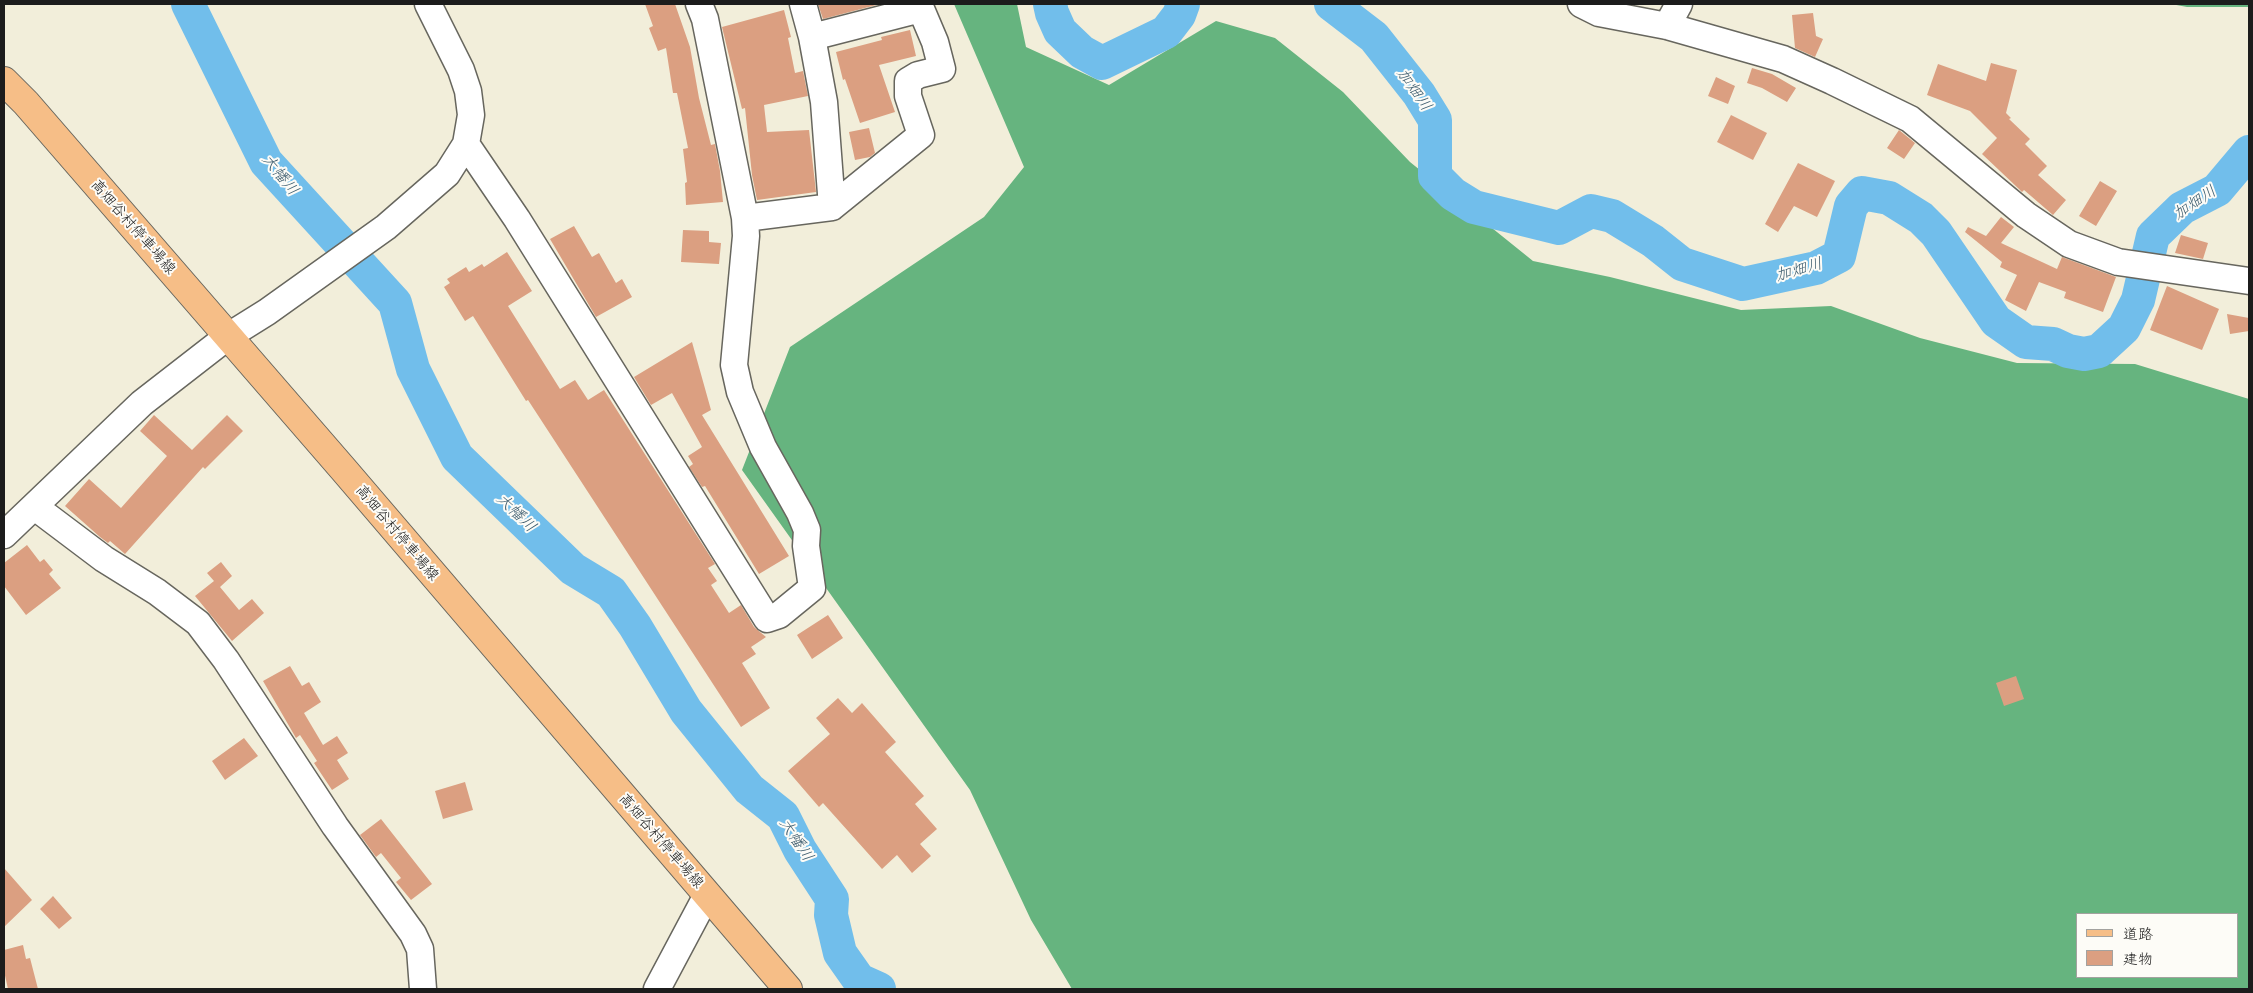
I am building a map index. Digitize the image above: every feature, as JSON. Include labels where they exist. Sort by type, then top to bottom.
[{"type":"main road","name":"高畑谷村停車場線","points":[[4,80],[344,470],[788,989]]},
{"type":"street","points":[[4,535],[142,403],[227,337],[267,312],[386,227],[447,174],[466,144],[471,115],[468,91],[462,70],[428,4]]},
{"type":"street","points":[[466,144],[517,219],[767,619],[779,615],[812,588],[806,546],[807,530],[800,513],[763,448],[740,392],[734,365],[746,236],[745,218],[705,19],[699,4]]},
{"type":"street","points":[[803,4],[812,37],[824,102],[832,207]]},
{"type":"street","points":[[1581,4],[1599,12],[1673,15],[1783,59],[1910,120],[2026,215],[2069,244],[2118,262],[2249,282]]},
{"type":"street","points":[[745,218],[832,207],[921,136],[908,96],[908,81],[918,75],[942,69],[935,42],[921,9],[812,37]]},
{"type":"street","points":[[35,507],[104,559],[158,592],[198,623],[226,660],[335,826],[413,934],[420,949],[424,989]]},
{"type":"street","points":[[658,989],[706,895]]},
{"type":"green space","points":[[954,4],[1017,4],[1026,47],[1109,85],[1216,21],[1275,38],[1343,92],[1410,162],[1533,261],[1610,277],[1741,310],[1831,306],[1920,338],[2017,363],[2135,364],[2249,399],[2249,989],[1072,989],[1031,920],[970,790],[742,470],[790,347],[984,217],[1024,167]]},
{"type":"green space","points":[[2171,4],[2249,4],[2249,7],[2187,7]]},
{"type":"building","points":[[645,4],[675,4],[690,47],[699,98],[711,145],[715,144],[723,202],[686,205],[685,183],[687,182],[683,149],[688,148],[677,93],[673,93],[666,48],[658,51],[649,28],[653,26]]},
{"type":"building","points":[[818,4],[880,4],[823,19]]},
{"type":"building","points":[[784,10],[791,37],[788,38],[795,73],[803,71],[808,96],[764,105],[767,132],[809,130],[816,192],[757,200],[752,175],[745,108],[742,109],[722,27]]},
{"type":"building","points":[[1813,13],[1816,36],[1823,39],[1815,57],[1795,48],[1792,15]]},
{"type":"building","points":[[910,30],[916,56],[879,65],[895,112],[860,123],[845,79],[843,80],[836,52],[882,40],[881,37]]},
{"type":"building","points":[[1991,63],[2017,70],[2006,113],[2011,118],[2009,119],[2030,139],[2025,144],[2047,166],[2038,175],[2066,200],[2053,215],[2024,190],[2022,192],[1982,154],[1997,138],[1970,111],[1927,95],[1938,64],[1986,81]]},
{"type":"building","points":[[1752,68],[1772,74],[1796,88],[1787,102],[1762,88],[1747,83]]},
{"type":"building","points":[[1716,77],[1735,86],[1728,104],[1708,96]]},
{"type":"building","points":[[1731,115],[1767,133],[1753,160],[1717,142]]},
{"type":"building","points":[[869,128],[875,153],[870,157],[855,160],[849,132]]},
{"type":"building","points":[[1899,130],[1915,143],[1904,159],[1887,148]]},
{"type":"building","points":[[1798,163],[1835,181],[1817,217],[1794,206],[1778,232],[1765,224]]},
{"type":"building","points":[[2100,181],[2117,191],[2096,226],[2079,216]]},
{"type":"building","points":[[2001,217],[2014,227],[2001,243],[2057,269],[2062,257],[2116,277],[2103,312],[2064,298],[2066,292],[2039,282],[2026,311],[2005,300],[2017,275],[2000,267],[2002,262],[1965,232],[1968,227],[1986,236]]},
{"type":"building","points":[[574,226],[592,257],[599,253],[616,283],[622,279],[632,297],[596,317],[550,239]]},
{"type":"building","points":[[683,230],[709,231],[709,242],[721,243],[719,264],[681,262]]},
{"type":"building","points":[[2181,235],[2208,243],[2203,259],[2175,253]]},
{"type":"building","points":[[507,252],[532,291],[508,306],[560,389],[575,380],[588,400],[604,390],[715,564],[708,568],[717,581],[711,585],[729,613],[741,605],[754,627],[766,637],[751,647],[756,654],[742,663],[770,708],[741,727],[528,400],[526,401],[473,316],[465,321],[444,287],[450,283],[447,279],[466,267],[469,272],[482,264],[484,267]]},
{"type":"building","points":[[2167,286],[2219,309],[2202,350],[2150,330]]},
{"type":"building","points":[[2227,314],[2249,318],[2249,331],[2230,334]]},
{"type":"building","points":[[692,342],[711,410],[702,415],[789,556],[759,574],[705,486],[702,487],[689,467],[693,464],[688,456],[702,447],[672,393],[651,405],[634,377]]},
{"type":"building","points":[[154,415],[192,450],[227,415],[243,431],[205,469],[203,467],[125,554],[110,541],[108,543],[100,537],[65,506],[89,479],[121,508],[167,456],[140,431]]},
{"type":"building","points":[[27,545],[40,562],[44,559],[53,570],[49,574],[61,588],[26,615],[4,586],[4,563]]},
{"type":"building","points":[[221,562],[232,576],[220,587],[239,610],[252,599],[264,613],[232,641],[195,596],[214,581],[207,573]]},
{"type":"building","points":[[828,615],[843,638],[812,659],[797,635]]},
{"type":"building","points":[[290,666],[302,686],[309,682],[321,702],[304,713],[323,745],[337,736],[348,753],[337,760],[349,779],[332,790],[314,763],[317,761],[300,735],[296,738],[263,681]]},
{"type":"building","points":[[2016,676],[2024,699],[2004,706],[1996,683]]},
{"type":"building","points":[[838,698],[852,713],[862,703],[896,742],[885,752],[924,796],[915,804],[937,829],[920,844],[931,856],[912,873],[897,855],[882,869],[823,803],[819,807],[788,771],[830,734],[816,718]]},
{"type":"building","points":[[244,738],[258,756],[225,780],[212,761]]},
{"type":"building","points":[[465,782],[473,810],[443,819],[435,791]]},
{"type":"building","points":[[381,819],[432,884],[411,900],[396,882],[401,878],[381,853],[376,857],[360,835]]},
{"type":"building","points":[[4,868],[32,900],[4,927]]},
{"type":"building","points":[[53,896],[72,918],[59,929],[40,909]]},
{"type":"building","points":[[23,945],[26,959],[30,958],[38,989],[8,989],[4,971],[4,950]]},
{"type":"waterway","name":"大幡川","points":[[188,4],[266,162],[395,303],[413,369],[457,457],[573,569],[611,592],[635,626],[686,711],[749,789],[783,816],[800,850],[832,899],[831,915],[840,953],[859,980],[879,989]]},
{"type":"waterway","name":"加畑川","points":[[1050,4],[1060,31],[1082,52],[1102,63],[1166,32],[1179,15],[1183,4]]},
{"type":"waterway","name":"加畑川","points":[[1331,4],[1374,37],[1419,94],[1435,120],[1435,176],[1453,194],[1474,207],[1559,228],[1591,211],[1612,216],[1653,241],[1682,264],[1743,284],[1816,268],[1839,256],[1851,206],[1862,193],[1889,198],[1921,218],[1936,233],[1996,321],[2026,342],[2053,344],[2068,351],[2084,354],[2099,351],[2124,328],[2138,300],[2153,236],[2182,208],[2217,190],[2249,152]]}]
